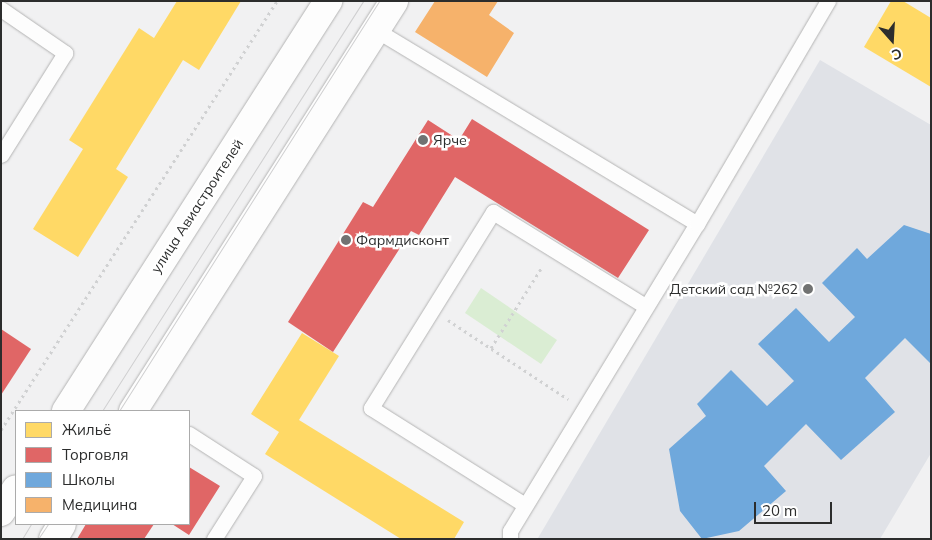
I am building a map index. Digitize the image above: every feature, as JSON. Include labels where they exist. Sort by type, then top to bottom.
[{"type":"main road","name":"улица Авиастроителей","points":[[67,410],[328,1]]},
{"type":"main road","points":[[142,408],[394,1]]},
{"type":"main road","points":[[1,512],[15,491]]},
{"type":"main road","points":[[53,539],[61,525]]},
{"type":"lane","points":[[510,539],[510,531],[525,505],[645,306],[698,224],[828,1]]},
{"type":"lane","points":[[1,9],[65,53],[1,155]]},
{"type":"lane","points":[[376,30],[698,224]]},
{"type":"lane","points":[[525,505],[371,408],[493,212],[645,306]]},
{"type":"lane","points":[[190,435],[254,476],[214,539]]},
{"type":"path","points":[[1,430],[277,1]]},
{"type":"path","points":[[491,348],[552,249]]},
{"type":"path","points":[[432,309],[583,410]]},
{"type":"shaded area","name":"Детский сад №262","points":[[820,60],[931,125],[931,453],[880,539],[538,538]]},
{"type":"green space","points":[[481,288],[557,340],[541,364],[465,313]]},
{"type":"building: Жильё","points":[[177,1],[241,1],[199,70],[183,60],[116,169],[128,177],[78,257],[33,229],[83,149],[69,140],[139,28],[154,38]]},
{"type":"building: Жильё","points":[[891,1],[903,1],[931,18],[931,87],[864,47]]},
{"type":"building: Жильё","points":[[302,333],[339,356],[299,420],[464,522],[454,539],[401,539],[265,454],[279,432],[251,414]]},
{"type":"building: Торговля","points":[[472,119],[649,230],[618,278],[455,177],[419,235],[411,231],[333,352],[288,322],[363,202],[373,207],[428,120],[459,140]]},
{"type":"building: Торговля","points":[[1,329],[31,349],[1,395]]},
{"type":"building: Торговля","points":[[190,468],[220,486],[189,535],[174,525],[190,525]]},
{"type":"building: Торговля","points":[[85,525],[153,525],[144,539],[77,539]]},
{"type":"building: Школы","points":[[904,225],[931,234],[931,364],[905,338],[865,378],[895,412],[841,460],[806,424],[764,466],[786,491],[739,531],[702,539],[680,511],[669,449],[706,416],[697,404],[731,370],[767,406],[794,381],[758,344],[796,308],[829,342],[855,317],[822,283],[857,248],[867,259]]},
{"type":"building: Медицина","points":[[435,1],[498,1],[489,15],[514,33],[487,77],[415,32]]},
{"type":"tram line","points":[[103,410],[363,1]]},
{"type":"tram line","points":[[120,410],[379,1]]},
{"type":"tram line","points":[[22,539],[30,525]]},
{"type":"tram line","points":[[38,539],[47,525]]},
{"type":"place","name":"Ярче","points":[[423,140]]},
{"type":"place","name":"Фармдисконт","points":[[346,240]]},
{"type":"place","name":"Детский сад №262","points":[[808,289]]}]
